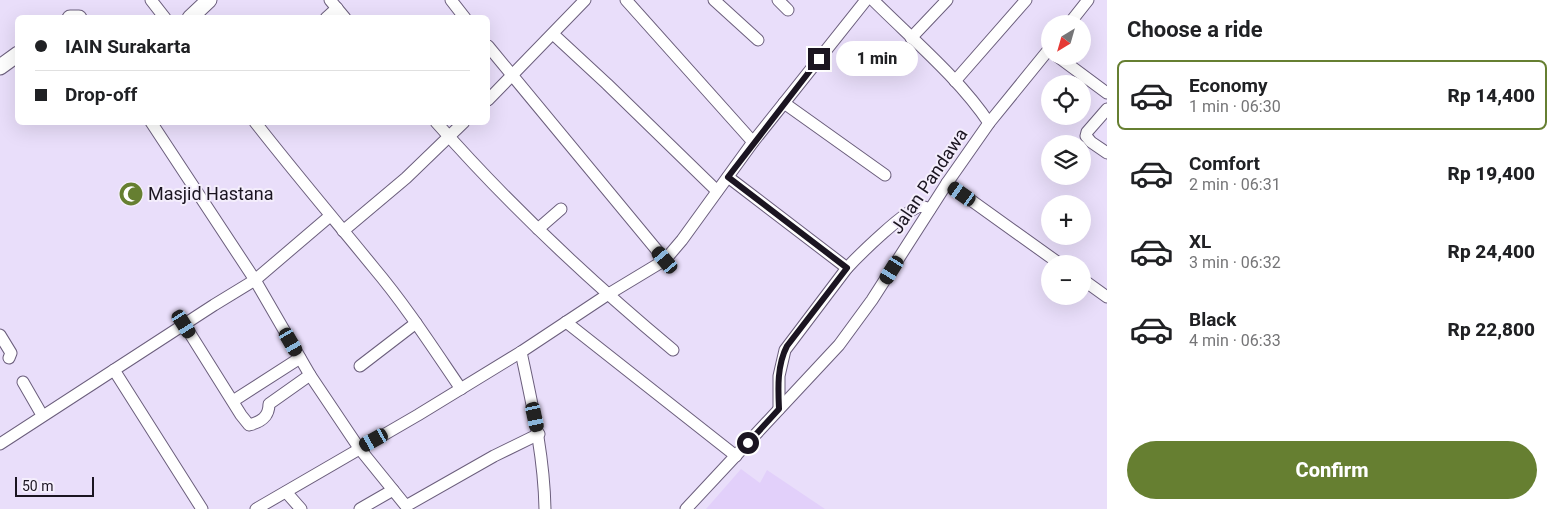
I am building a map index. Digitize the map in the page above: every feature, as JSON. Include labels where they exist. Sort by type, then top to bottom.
[{"type":"main road","points":[[193,15],[209,0]]},
{"type":"main road","points":[[0,67],[15,56]]},
{"type":"street","points":[[151,0],[163,15]]},
{"type":"street","points":[[451,0],[463,15]]},
{"type":"street","points":[[490,98],[585,0]]},
{"type":"street","points":[[626,0],[753,142]]},
{"type":"street","points":[[714,0],[758,40]]},
{"type":"street","points":[[778,0],[788,10]]},
{"type":"street","points":[[256,509],[462,389],[522,352],[607,295],[665,260],[753,142],[866,0]]},
{"type":"street","name":"Jalan Pandawa","points":[[872,0],[955,81],[975,103],[988,123]]},
{"type":"street","points":[[911,38],[947,0]]},
{"type":"street","points":[[955,81],[1026,0]]},
{"type":"street","points":[[1076,15],[1088,0]]},
{"type":"street","points":[[333,4],[342,15]]},
{"type":"street","points":[[553,34],[718,191]]},
{"type":"street","points":[[490,49],[511,77],[665,260]]},
{"type":"street","name":"Jalan Pandawa","points":[[686,509],[818,368],[848,333],[988,123],[1041,62]]},
{"type":"street","points":[[1070,65],[1107,93]]},
{"type":"street","points":[[784,104],[885,175]]},
{"type":"street","points":[[1107,109],[1086,136],[1088,140],[1107,153]]},
{"type":"street","points":[[153,125],[255,280],[310,376],[359,448],[407,507],[494,456],[538,434]]},
{"type":"street","points":[[257,125],[416,323],[462,389]]},
{"type":"street","points":[[438,125],[566,257],[607,295],[673,350]]},
{"type":"street","points":[[343,230],[406,178],[461,125]]},
{"type":"street","points":[[728,177],[847,268]]},
{"type":"street","points":[[947,183],[1047,255]]},
{"type":"street","points":[[779,409],[778,376],[785,350],[847,268],[911,211],[921,206],[930,209]]},
{"type":"street","points":[[538,229],[561,209]]},
{"type":"street","points":[[0,444],[42,415],[255,280],[330,216]]},
{"type":"street","points":[[1091,285],[1107,296]]},
{"type":"street","points":[[566,322],[736,456]]},
{"type":"street","points":[[360,366],[416,323]]},
{"type":"street","points":[[184,324],[247,423],[252,425],[266,417],[269,404],[310,376]]},
{"type":"street","points":[[0,334],[11,353],[9,358]]},
{"type":"street","points":[[522,352],[538,434],[545,484],[545,509]]},
{"type":"street","points":[[233,401],[300,358]]},
{"type":"street","points":[[114,370],[202,509]]},
{"type":"street","points":[[23,382],[42,415]]},
{"type":"street","points":[[360,509],[393,490]]},
{"type":"street","points":[[286,492],[301,509]]},
{"type":"shaded area","points":[[741,469],[760,483],[767,470],[825,509],[706,509]]},
{"type":"place","name":"Masjid Hastana","points":[[131,194]]},
{"type":"route","points":[[748,443],[779,409],[778,376],[787,346],[847,268],[728,177],[753,142],[819,59]]}]
